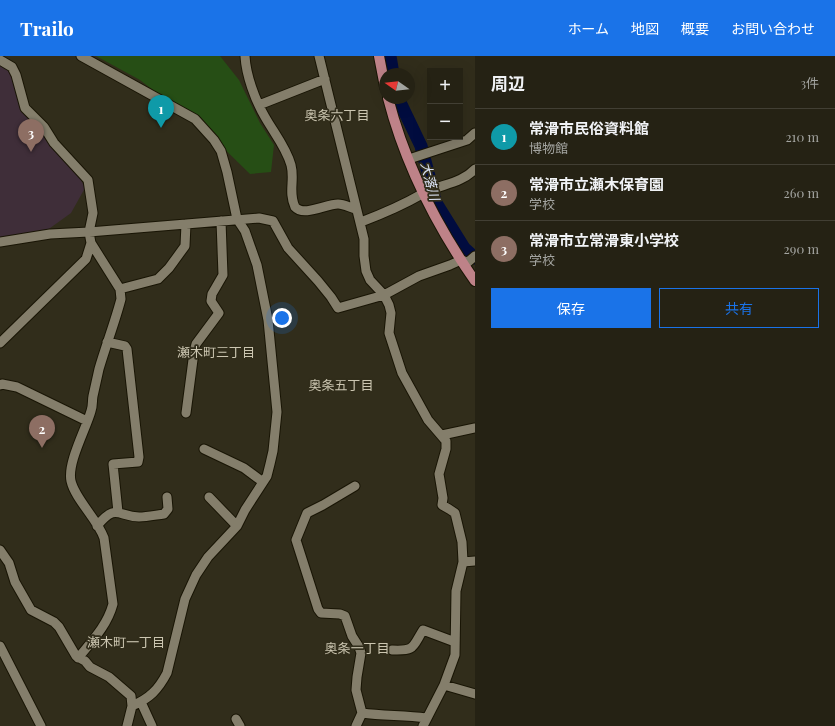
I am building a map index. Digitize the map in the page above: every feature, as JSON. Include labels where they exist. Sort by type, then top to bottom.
[{"type":"main road","points":[[379,56],[381,68]]},
{"type":"main road","points":[[390,104],[397,128],[430,191],[441,228],[475,281]]},
{"type":"street","points":[[81,56],[194,119],[205,130],[221,151],[237,219],[245,230],[257,265],[268,320],[276,401],[277,418],[273,451],[266,476],[236,526],[208,557],[196,575],[185,599],[167,673],[156,692],[132,706]]},
{"type":"street","points":[[245,56],[246,70],[259,105],[281,143],[291,165],[291,193],[295,208],[300,210],[312,210],[338,204],[356,209]]},
{"type":"street","points":[[320,56],[356,209],[361,222],[364,239],[366,271],[370,280],[384,295],[389,305],[391,313],[389,328],[390,338],[402,373],[428,420],[446,441],[446,449],[439,474],[443,498],[442,506],[455,513],[462,542],[463,562],[456,591],[455,655],[444,685],[425,722],[414,716],[380,716],[362,713]]},
{"type":"street","points":[[0,60],[12,67],[16,75],[25,108],[44,127],[54,143],[88,180],[93,213],[89,232],[91,243],[120,289],[121,299],[98,374],[93,396],[92,409],[71,469],[70,478],[76,493],[97,526],[102,531],[113,604],[111,612],[99,634],[78,658]]},
{"type":"street","points":[[259,105],[325,79]]},
{"type":"street","points":[[413,158],[468,140],[475,133]]},
{"type":"street","points":[[361,222],[418,198],[430,191],[460,180],[475,169]]},
{"type":"street","points":[[0,242],[50,234],[259,218],[273,221],[288,248],[332,297],[338,308],[384,295],[419,276],[461,260],[468,262],[473,258]]},
{"type":"street","points":[[186,413],[196,344],[219,313],[211,301],[212,294],[223,275],[221,221]]},
{"type":"street","points":[[120,289],[158,279],[185,246],[186,224]]},
{"type":"street","points":[[0,343],[86,259],[91,243]]},
{"type":"street","points":[[107,342],[125,346],[127,348],[139,457],[138,462],[113,464],[118,512]]},
{"type":"street","points":[[0,385],[2,384],[16,387],[87,421]]},
{"type":"street","points":[[442,436],[475,428]]},
{"type":"street","points":[[204,449],[244,468],[263,482]]},
{"type":"street","points":[[355,486],[307,513],[296,540],[318,608],[321,613],[340,614],[345,616],[352,636],[359,647],[361,654],[356,690],[362,713],[356,726]]},
{"type":"street","points":[[97,526],[106,516],[118,512],[139,517],[164,514],[168,509],[168,497]]},
{"type":"street","points":[[209,497],[236,526]]},
{"type":"street","points":[[0,550],[9,563],[15,582],[28,606],[36,614],[54,622],[59,627],[78,658],[85,661],[90,667],[109,677],[131,696],[132,706],[127,726]]},
{"type":"street","points":[[463,562],[475,560]]},
{"type":"street","points":[[392,650],[408,650],[412,648],[423,630],[455,642]]},
{"type":"street","points":[[0,646],[41,726]]},
{"type":"street","points":[[444,685],[475,694]]},
{"type":"street","points":[[141,702],[152,726]]},
{"type":"shaded area","points":[[0,60],[12,67],[25,108],[72,162],[85,188],[71,213],[39,236],[0,243]]},
{"type":"green space","points":[[96,56],[220,56],[239,80],[260,123],[274,145],[271,172],[250,174],[207,132],[140,80]]},
{"type":"waterway","name":"大落川","points":[[390,56],[392,68]]},
{"type":"waterway","name":"大落川","points":[[401,104],[421,146],[436,203],[464,248],[475,258]]},
{"type":"place","name":"常滑市民俗資料館","points":[[161,128]]},
{"type":"place","name":"常滑市立常滑東小学校","points":[[31,152]]},
{"type":"place","name":"常滑市立瀬木保育園","points":[[42,448]]},
{"type":"district","name":"奥条六丁目","points":[[337,114]]},
{"type":"district","name":"瀬木町三丁目","points":[[216,351]]},
{"type":"district","name":"奥条五丁目","points":[[341,384]]},
{"type":"district","name":"瀬木町一丁目","points":[[126,641]]},
{"type":"district","name":"奥条一丁目","points":[[357,647]]}]
